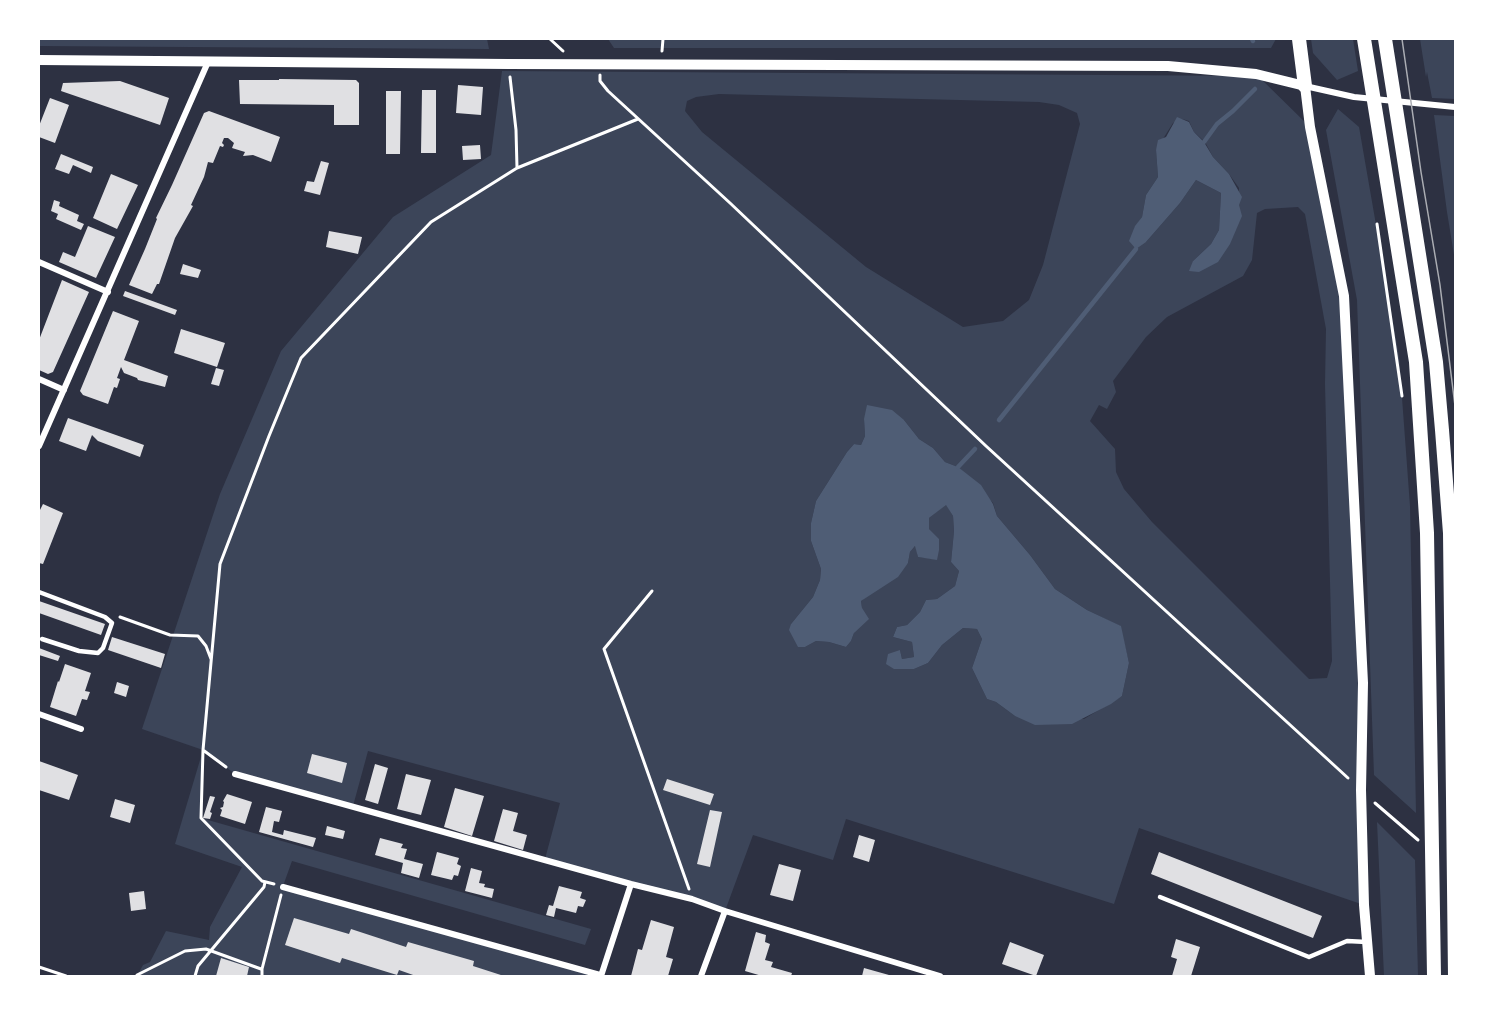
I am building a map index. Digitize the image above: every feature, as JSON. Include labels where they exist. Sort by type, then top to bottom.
[{"type":"main road","points":[[1299,39],[1305,86]]},
{"type":"main road","points":[[1364,40],[1416,362],[1427,533],[1434,976]]},
{"type":"main road","points":[[1386,43],[1436,362],[1450,533],[1455,976]]},
{"type":"street","points":[[39,60],[508,64],[1122,65],[1201,68],[1256,74],[1354,97],[1455,107]]},
{"type":"street","points":[[39,446],[208,62]]},
{"type":"street","points":[[1305,86],[1310,127],[1344,296],[1363,683],[1361,790],[1370,976]]},
{"type":"street","points":[[39,262],[108,291]]},
{"type":"street","points":[[39,379],[64,390]]},
{"type":"street","points":[[39,714],[81,729]]},
{"type":"street","points":[[235,774],[692,899],[940,976]]},
{"type":"street","points":[[283,887],[600,976],[631,884]]},
{"type":"street","points":[[701,976],[725,911]]},
{"type":"lane","points":[[39,592],[105,616],[112,623],[103,648],[98,653],[79,651],[42,639]]},
{"type":"lane","points":[[1160,897],[1310,957],[1347,941],[1367,942]]},
{"type":"path","points":[[508,64],[516,130],[516,168]]},
{"type":"path","points":[[600,64],[600,81],[603,86],[986,446],[1409,833]]},
{"type":"path","points":[[195,976],[198,966],[264,887],[265,882],[201,818],[203,750],[220,564],[301,358],[430,222],[516,168],[638,118]]},
{"type":"path","points":[[1376,214],[1403,402]]},
{"type":"path","points":[[652,591],[604,649],[692,899]]},
{"type":"path","points":[[198,636],[212,659]]},
{"type":"path","points":[[203,750],[235,774]]},
{"type":"path","points":[[262,976],[283,887]]},
{"type":"path","points":[[137,975],[185,951],[206,949],[262,969]]},
{"type":"path","points":[[39,967],[66,976]]},
{"type":"shaded area","points":[[39,39],[487,39],[489,49],[39,46]]},
{"type":"shaded area","points":[[608,39],[1276,39],[1271,48],[614,48]]},
{"type":"shaded area","points":[[1311,39],[1353,39],[1358,71],[1337,80],[1313,53]]},
{"type":"shaded area","points":[[1420,39],[1455,39],[1455,99],[1432,98]]},
{"type":"shaded area","points":[[502,71],[1258,76],[1310,127],[1344,296],[1350,404],[1364,905],[1139,828],[1114,904],[846,819],[833,860],[753,835],[725,911],[545,859],[560,803],[368,751],[353,806],[235,774],[203,750],[142,729],[220,494],[281,351],[393,217],[491,155]],"holes":[[[719,94],[1039,102],[1059,105],[1077,113],[1080,124],[1043,265],[1029,300],[1003,321],[963,327],[866,267],[702,132],[685,111],[687,101],[696,97]],[[1182,119],[1189,121],[1194,132],[1205,142],[1213,157],[1239,188],[1239,205],[1199,272],[1193,261],[1211,244],[1219,230],[1221,193],[1196,180],[1180,203],[1146,242],[1134,229],[1142,217],[1146,195],[1158,177],[1156,150],[1173,123]],[[1298,207],[1305,214],[1326,329],[1325,384],[1332,661],[1327,678],[1309,679],[1152,522],[1124,489],[1116,472],[1115,449],[1090,421],[1099,405],[1107,409],[1116,392],[1113,381],[1146,337],[1167,317],[1243,276],[1252,260],[1257,213],[1265,209]],[[864,419],[904,420],[919,439],[933,448],[945,462],[958,467],[993,503],[997,516],[1055,589],[1087,610],[1120,626],[1129,663],[1122,696],[1084,719],[1015,716],[996,702],[987,699],[972,668],[982,639],[977,629],[963,628],[942,645],[928,663],[914,669],[894,669],[900,650],[902,659],[914,657],[912,642],[893,637],[897,627],[907,625],[920,612],[926,600],[937,599],[955,586],[959,571],[951,562],[953,516],[946,504],[929,518],[929,529],[937,559],[918,557],[916,545],[910,552],[908,563],[861,601],[862,608],[854,633],[846,647],[816,641],[805,647],[791,624],[813,597],[820,580],[821,569],[811,541],[811,523],[816,501],[847,452],[854,444],[861,445],[865,436]]]},
{"type":"shaded area","points":[[1338,109],[1359,127],[1399,357],[1410,506],[1416,813],[1374,775],[1357,300],[1326,130]]},
{"type":"shaded area","points":[[1434,115],[1455,116],[1455,261],[1447,212]]},
{"type":"shaded area","points":[[1177,117],[1189,122],[1213,157],[1229,174],[1242,197],[1239,205],[1242,216],[1230,244],[1218,262],[1199,272],[1189,271],[1193,261],[1211,244],[1219,230],[1221,193],[1196,180],[1180,203],[1146,242],[1136,249],[1129,241],[1135,226],[1142,217],[1146,195],[1158,177],[1156,150],[1158,140],[1166,137]]},
{"type":"shaded area","points":[[867,405],[892,410],[945,462],[958,467],[981,485],[993,504],[997,516],[1055,589],[1087,610],[1121,626],[1129,663],[1122,696],[1072,724],[1035,725],[1015,716],[996,702],[987,699],[972,668],[982,639],[977,629],[963,628],[942,645],[928,663],[914,669],[894,669],[886,664],[888,654],[900,650],[902,659],[914,657],[912,642],[893,637],[897,627],[907,625],[920,612],[926,600],[937,599],[955,586],[959,571],[951,562],[953,516],[946,505],[929,518],[929,529],[939,539],[937,560],[918,557],[915,546],[910,552],[908,563],[898,577],[861,601],[862,608],[869,619],[854,633],[846,647],[816,641],[805,647],[798,647],[789,630],[791,624],[813,597],[820,580],[821,569],[811,541],[811,523],[816,501],[847,452],[854,444],[861,445],[865,436],[864,419]]},
{"type":"shaded area","points":[[203,750],[201,818],[591,929],[585,945],[292,861],[283,886],[600,976],[137,976],[143,965],[150,962],[166,931],[209,940],[210,927],[242,867],[175,844]]},
{"type":"shaded area","points":[[1377,822],[1415,860],[1418,976],[1384,976]]},
{"type":"building","points":[[239,80],[356,80],[359,83],[359,125],[334,125],[334,105],[240,104]]},
{"type":"building","points":[[120,81],[169,98],[160,125],[61,91],[63,83]]},
{"type":"building","points":[[458,85],[483,87],[481,115],[456,113]]},
{"type":"building","points":[[422,90],[436,90],[436,153],[421,153]]},
{"type":"building","points":[[386,91],[401,91],[400,154],[386,154]]},
{"type":"building","points":[[50,98],[69,105],[55,143],[39,137],[39,126]]},
{"type":"building","points":[[209,111],[280,137],[271,162],[253,155],[243,156],[245,152],[232,148],[234,143],[224,138],[222,143],[224,145],[220,146],[213,163],[208,162],[191,205],[193,206],[175,238],[159,284],[152,294],[129,285],[156,218],[204,113]]},
{"type":"building","points":[[480,145],[481,159],[463,160],[462,146]]},
{"type":"building","points":[[61,154],[93,167],[91,173],[73,165],[69,174],[55,169]]},
{"type":"building","points":[[321,161],[329,163],[320,195],[304,191],[307,181],[314,182]]},
{"type":"building","points":[[111,174],[138,185],[117,229],[93,218]]},
{"type":"building","points":[[54,200],[60,202],[59,206],[79,215],[77,221],[84,224],[81,230],[56,219],[58,214],[51,211]]},
{"type":"building","points":[[88,226],[115,237],[96,278],[59,262],[63,252],[75,257]]},
{"type":"building","points":[[329,231],[362,237],[358,254],[326,247]]},
{"type":"building","points":[[183,264],[201,270],[198,278],[180,274]]},
{"type":"building","points":[[62,280],[89,292],[53,372],[48,374],[39,370],[39,340]]},
{"type":"building","points":[[125,291],[177,310],[175,315],[123,296]]},
{"type":"building","points":[[113,311],[139,321],[124,360],[168,376],[165,387],[138,380],[124,373],[121,367],[117,378],[120,379],[117,388],[114,387],[108,404],[83,395],[80,391]]},
{"type":"building","points":[[181,329],[225,343],[217,367],[174,353]]},
{"type":"building","points":[[216,368],[224,370],[219,386],[211,384]]},
{"type":"building","points":[[68,418],[144,445],[140,457],[98,441],[92,435],[86,451],[59,441]]},
{"type":"building","points":[[43,504],[63,513],[43,564],[39,563],[39,512]]},
{"type":"building","points":[[39,601],[105,624],[101,635],[39,613]]},
{"type":"building","points":[[112,637],[165,654],[161,668],[108,650]]},
{"type":"building","points":[[39,648],[60,656],[58,661],[39,655]]},
{"type":"building","points":[[65,664],[91,673],[85,691],[90,692],[87,700],[82,699],[76,716],[50,707]]},
{"type":"building","points":[[117,682],[129,686],[126,697],[114,693]]},
{"type":"building","points":[[312,754],[347,763],[342,783],[307,773]]},
{"type":"building","points":[[39,761],[78,775],[69,800],[39,790]]},
{"type":"building","points":[[375,764],[388,768],[378,804],[365,800]]},
{"type":"building","points":[[406,774],[431,780],[421,815],[397,809]]},
{"type":"building","points":[[667,779],[714,794],[710,805],[663,790]]},
{"type":"building","points":[[455,788],[484,796],[472,836],[444,827]]},
{"type":"building","points":[[227,794],[252,802],[245,824],[220,816],[222,810],[220,808],[223,807]]},
{"type":"building","points":[[210,796],[215,797],[210,812],[212,813],[210,819],[203,818]]},
{"type":"building","points":[[115,799],[135,805],[130,823],[110,817]]},
{"type":"building","points":[[266,807],[282,811],[279,822],[274,821],[272,832],[283,835],[284,830],[316,838],[313,847],[259,832]]},
{"type":"building","points":[[503,809],[518,813],[513,831],[527,835],[523,850],[494,841]]},
{"type":"building","points":[[710,810],[722,812],[710,867],[697,864]]},
{"type":"building","points":[[327,826],[345,831],[343,839],[325,835]]},
{"type":"building","points":[[859,835],[875,840],[869,862],[853,857]]},
{"type":"building","points":[[380,838],[403,844],[401,848],[407,849],[404,859],[423,864],[419,878],[401,873],[403,863],[375,855]]},
{"type":"building","points":[[437,852],[459,858],[457,864],[461,866],[458,876],[454,875],[452,880],[431,875]]},
{"type":"building","points":[[1159,852],[1322,916],[1313,938],[1151,874]]},
{"type":"building","points":[[779,864],[801,870],[793,901],[770,895]]},
{"type":"building","points":[[471,868],[482,871],[479,883],[485,884],[484,887],[494,889],[492,898],[465,891]]},
{"type":"building","points":[[559,886],[582,892],[580,898],[586,900],[583,907],[578,906],[576,913],[556,908],[554,917],[546,915],[549,905],[553,906]]},
{"type":"building","points":[[144,891],[146,909],[131,911],[129,893]]},
{"type":"building","points":[[294,918],[349,934],[351,929],[406,947],[408,942],[474,961],[473,966],[504,976],[416,976],[399,970],[397,975],[342,958],[340,963],[285,945]]},
{"type":"building","points":[[651,920],[674,927],[666,957],[673,959],[668,976],[631,976],[638,949],[642,950]]},
{"type":"building","points":[[756,932],[766,935],[765,942],[770,944],[765,960],[773,962],[771,967],[792,973],[791,976],[762,976],[745,971]]},
{"type":"building","points":[[1176,939],[1200,947],[1191,976],[1172,976],[1177,959],[1171,957]]},
{"type":"building","points":[[1010,942],[1044,955],[1036,976],[1002,964]]},
{"type":"building","points":[[221,958],[249,967],[247,976],[216,976]]},
{"type":"building","points":[[864,968],[889,975],[889,976],[862,976]]},
{"type":"waterway","points":[[1204,142],[1217,124],[1255,89]]},
{"type":"waterway","points":[[999,420],[1136,249]]},
{"type":"waterway","points":[[958,467],[975,449]]},
{"type":"tram line","points":[[1402,39],[1440,285],[1455,406]]}]
